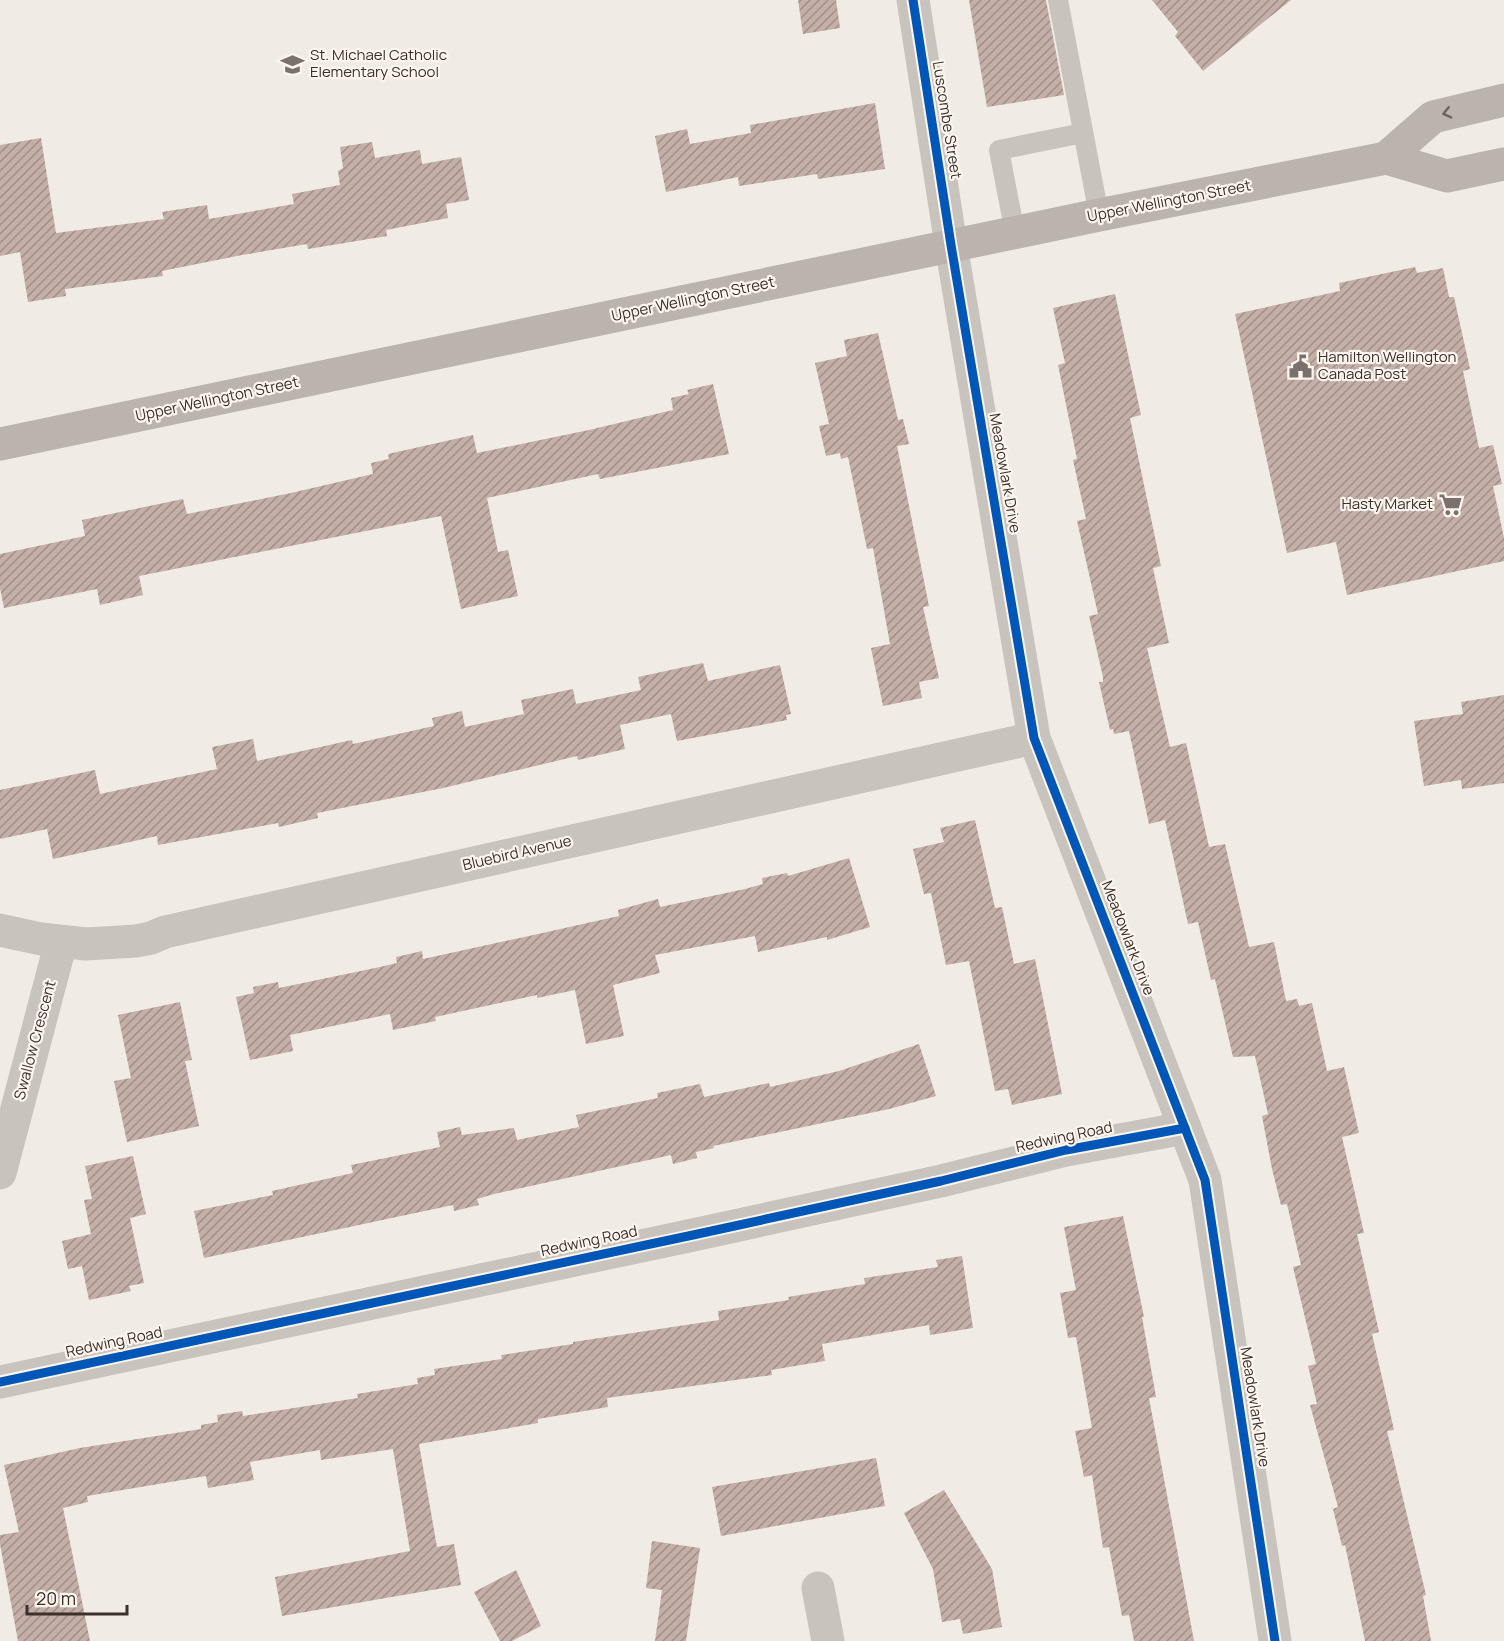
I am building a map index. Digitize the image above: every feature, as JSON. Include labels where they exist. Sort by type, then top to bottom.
[{"type":"main road","name":"Upper Wellington Street","points":[[1386,158],[1433,117],[1504,100]]},
{"type":"main road","name":"Upper Wellington Street","points":[[0,444],[951,245],[1386,158],[1447,176],[1504,164]]},
{"type":"street","name":"Luscombe Street","points":[[913,0],[951,245]]},
{"type":"street","name":"Meadowlark Drive","points":[[951,245],[1034,738],[1205,1180],[1275,1641]]},
{"type":"street","name":"Bluebird Avenue","points":[[0,930],[60,942],[120,943],[151,938],[176,929],[1034,738]]},
{"type":"street","name":"Swallow Crescent","points":[[0,1173],[60,942]]},
{"type":"street","name":"Redwing Road","points":[[0,1382],[693,1235],[1066,1150],[1185,1128]]},
{"type":"street","points":[[818,1587],[828,1641]]},
{"type":"lane","points":[[1058,0],[1099,215]]},
{"type":"lane","points":[[1015,233],[999,150],[1083,133]]},
{"type":"building","points":[[798,0],[836,0],[840,28],[803,34]]},
{"type":"building","points":[[969,0],[1046,0],[1064,95],[987,107]]},
{"type":"building","points":[[1152,0],[1291,0],[1203,71],[1175,36],[1178,32]]},
{"type":"building","points":[[875,103],[885,169],[818,179],[817,174],[739,186],[738,177],[666,192],[655,136],[687,129],[690,144],[751,133],[750,125]]},
{"type":"building","points":[[41,138],[56,233],[164,219],[162,212],[207,205],[209,219],[294,204],[292,194],[340,185],[338,171],[343,168],[340,147],[372,142],[375,158],[420,150],[422,164],[461,157],[469,200],[446,204],[448,218],[386,230],[387,236],[308,249],[307,244],[242,255],[162,271],[163,276],[65,289],[66,296],[28,302],[20,252],[0,256],[0,145]]},
{"type":"building","points":[[1415,267],[1417,273],[1443,268],[1449,297],[1454,297],[1470,369],[1463,371],[1479,448],[1493,445],[1502,484],[1493,486],[1504,538],[1504,561],[1347,595],[1336,542],[1287,553],[1235,314],[1340,291],[1339,283]]},
{"type":"building","points":[[1115,294],[1141,415],[1130,418],[1161,566],[1153,568],[1169,643],[1147,648],[1170,747],[1186,743],[1209,847],[1225,844],[1249,947],[1274,942],[1286,1001],[1297,999],[1299,1006],[1312,1003],[1327,1071],[1344,1067],[1359,1133],[1342,1137],[1364,1233],[1357,1234],[1379,1332],[1372,1334],[1394,1430],[1387,1431],[1426,1595],[1423,1596],[1431,1641],[1365,1641],[1345,1545],[1342,1546],[1333,1509],[1338,1507],[1310,1405],[1317,1404],[1308,1366],[1316,1364],[1293,1267],[1301,1265],[1287,1204],[1281,1205],[1272,1169],[1262,1116],[1268,1114],[1255,1056],[1233,1057],[1215,979],[1211,980],[1198,922],[1188,924],[1165,820],[1149,824],[1129,731],[1114,734],[1113,729],[1110,730],[1099,682],[1103,682],[1103,677],[1089,616],[1098,614],[1077,521],[1086,519],[1073,460],[1077,459],[1058,365],[1065,363],[1053,308]]},
{"type":"building","points":[[878,333],[898,420],[903,419],[909,444],[897,446],[929,606],[923,607],[939,678],[919,682],[922,698],[883,706],[871,648],[890,644],[873,548],[867,549],[848,457],[841,459],[840,453],[826,456],[819,426],[829,424],[815,363],[847,356],[844,340]]},
{"type":"building","points":[[713,384],[729,454],[600,479],[598,474],[487,498],[498,552],[508,550],[518,596],[461,609],[441,516],[139,576],[143,595],[100,605],[97,589],[4,608],[0,588],[0,554],[85,536],[82,520],[183,499],[187,514],[291,493],[373,474],[371,463],[389,459],[388,454],[473,435],[477,453],[589,430],[673,410],[671,398],[689,394],[687,390]]},
{"type":"building","points":[[703,663],[708,681],[780,665],[791,714],[786,715],[787,720],[677,741],[671,714],[620,725],[625,749],[578,760],[577,756],[443,788],[317,813],[318,818],[279,827],[278,823],[158,845],[157,836],[53,859],[47,829],[0,839],[0,790],[95,770],[100,794],[217,769],[212,747],[253,739],[257,761],[352,740],[353,744],[434,726],[432,718],[462,711],[465,727],[524,714],[521,700],[573,689],[576,704],[641,690],[638,677]]},
{"type":"building","points":[[1504,695],[1504,783],[1462,789],[1461,780],[1424,786],[1414,721],[1463,714],[1461,702]]},
{"type":"building","points":[[975,820],[995,908],[1002,907],[1014,964],[1035,959],[1062,1094],[1012,1105],[1008,1089],[995,1091],[969,961],[946,965],[931,893],[924,894],[913,849],[944,842],[940,828]]},
{"type":"building","points":[[849,858],[870,927],[827,940],[827,937],[758,952],[755,936],[655,955],[660,973],[613,985],[624,1036],[586,1044],[575,990],[537,998],[537,995],[435,1017],[436,1021],[393,1030],[390,1014],[290,1035],[293,1051],[250,1060],[236,997],[254,993],[253,987],[278,982],[279,988],[380,967],[397,963],[396,957],[422,951],[423,959],[619,916],[618,910],[658,899],[660,907],[745,889],[763,884],[762,878],[787,873],[788,876]]},
{"type":"building","points":[[180,1002],[192,1060],[185,1061],[199,1126],[127,1142],[114,1081],[131,1078],[118,1015]]},
{"type":"building","points":[[919,1044],[936,1096],[889,1109],[713,1146],[714,1148],[696,1152],[697,1158],[673,1164],[671,1155],[494,1194],[477,1199],[479,1205],[454,1211],[453,1205],[204,1258],[194,1211],[273,1195],[272,1191],[353,1173],[351,1165],[440,1147],[437,1132],[460,1127],[462,1135],[514,1128],[517,1140],[579,1127],[576,1115],[658,1098],[657,1093],[700,1084],[704,1097],[769,1083],[770,1087],[839,1071]]},
{"type":"building","points":[[133,1156],[146,1214],[130,1218],[144,1283],[129,1286],[131,1291],[89,1300],[82,1266],[68,1269],[62,1241],[91,1234],[84,1200],[92,1199],[85,1166]]},
{"type":"building","points":[[1123,1216],[1144,1317],[1142,1317],[1156,1397],[1149,1398],[1194,1641],[1134,1641],[1129,1615],[1122,1616],[1109,1547],[1103,1548],[1092,1475],[1084,1477],[1075,1431],[1092,1428],[1076,1337],[1068,1338],[1060,1293],[1076,1290],[1064,1227]]},
{"type":"building","points":[[962,1256],[973,1328],[930,1335],[929,1325],[822,1344],[825,1361],[771,1370],[772,1375],[607,1398],[608,1407],[538,1419],[538,1423],[419,1444],[437,1547],[454,1544],[461,1585],[282,1616],[275,1577],[410,1551],[393,1449],[321,1460],[320,1450],[250,1462],[254,1480],[208,1488],[206,1476],[87,1496],[88,1502],[63,1508],[90,1641],[18,1641],[0,1544],[0,1535],[19,1532],[4,1465],[80,1448],[201,1429],[201,1425],[218,1422],[217,1415],[242,1411],[243,1416],[358,1398],[357,1394],[418,1384],[417,1378],[435,1375],[434,1369],[502,1359],[501,1355],[719,1320],[718,1311],[789,1300],[788,1297],[865,1284],[864,1278],[938,1267],[936,1260]]},
{"type":"building","points":[[876,1458],[885,1506],[721,1536],[712,1487]]},
{"type":"building","points":[[944,1490],[992,1569],[1002,1627],[963,1634],[960,1619],[942,1622],[933,1569],[904,1513]]},
{"type":"building","points":[[652,1541],[700,1548],[686,1641],[655,1641],[662,1590],[646,1588]]},
{"type":"building","points":[[516,1570],[541,1626],[512,1641],[500,1641],[474,1592]]},
{"type":"cycle path","points":[[913,0],[951,245],[1034,738],[1205,1180],[1275,1641]]},
{"type":"cycle path","points":[[0,1382],[693,1235],[941,1181],[1066,1150],[1185,1128]]},
{"type":"place","name":"St. Michael Catholic Elementary School","points":[[292,64]]},
{"type":"place","name":"Hamilton Wellington Canada Post","points":[[1300,366]]},
{"type":"place","name":"Hasty Market","points":[[1451,504]]}]
